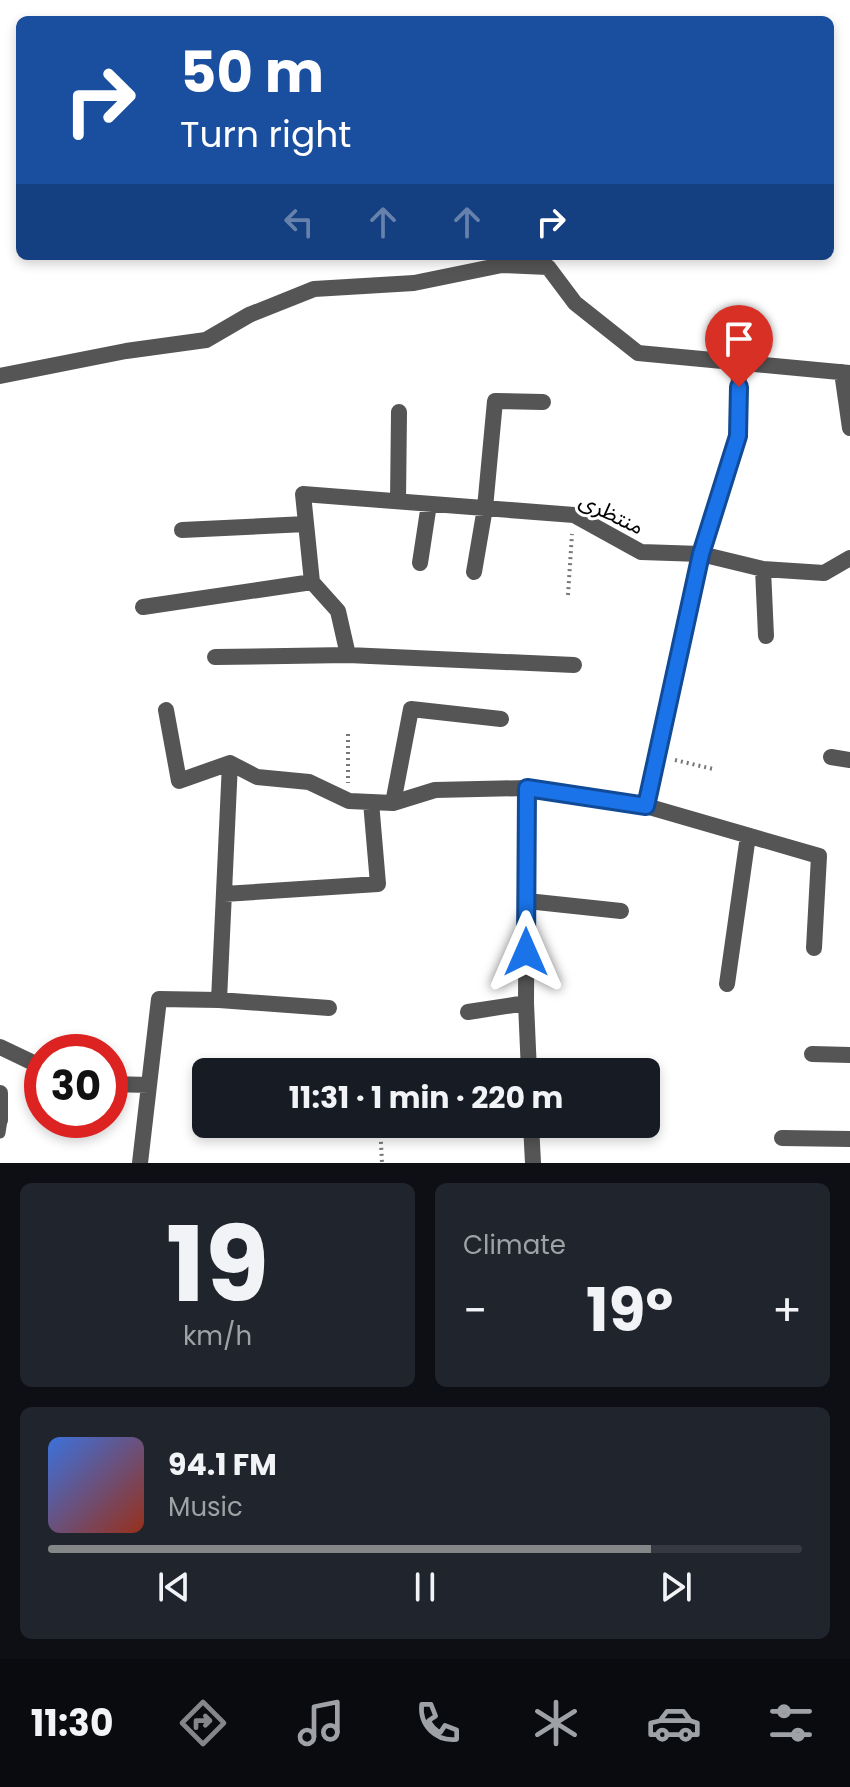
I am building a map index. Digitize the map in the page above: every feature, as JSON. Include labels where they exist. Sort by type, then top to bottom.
[{"type":"street","points":[[0,376],[126,351],[206,340],[249,315],[314,289],[414,283],[502,265],[548,267],[575,303],[638,353],[846,372],[850,428]]},
{"type":"street","points":[[646,806],[701,554],[738,436],[739,363]]},
{"type":"street","points":[[474,572],[485,508],[495,401],[543,402]]},
{"type":"street","points":[[398,501],[399,412]]},
{"type":"street","name":"منتظری","points":[[306,524],[303,494],[574,515],[641,552],[701,554],[763,569],[824,573],[850,558]]},
{"type":"street","points":[[420,563],[429,504]]},
{"type":"street","points":[[182,530],[306,524],[312,582],[338,611],[348,655]]},
{"type":"street","points":[[763,569],[766,636]]},
{"type":"street","points":[[143,607],[312,582]]},
{"type":"street","points":[[215,657],[348,655],[574,665]]},
{"type":"street","points":[[393,803],[411,709],[501,719]]},
{"type":"street","points":[[166,710],[179,781],[230,763],[257,777],[309,782],[349,801],[393,803],[435,790],[527,788],[646,806],[819,856],[814,948]]},
{"type":"street","points":[[831,757],[850,760]]},
{"type":"street","points":[[219,1000],[230,763]]},
{"type":"street","points":[[527,788],[528,1058]]},
{"type":"street","points":[[224,894],[378,884],[371,802]]},
{"type":"street","points":[[727,984],[748,836]]},
{"type":"street","points":[[527,901],[621,911]]},
{"type":"street","points":[[140,1163],[159,999],[329,1008]]},
{"type":"street","points":[[468,1012],[526,1003]]},
{"type":"street","points":[[0,1047],[24,1058]]},
{"type":"street","points":[[812,1054],[850,1055]]},
{"type":"street","points":[[128,1084],[149,1085]]},
{"type":"street","points":[[0,1093],[1,1124]]},
{"type":"street","points":[[532,1138],[533,1163]]},
{"type":"street","points":[[782,1138],[850,1139]]},
{"type":"path","points":[[568,595],[574,515]]},
{"type":"path","points":[[348,734],[349,801]]},
{"type":"path","points":[[657,756],[713,769]]},
{"type":"path","points":[[381,1138],[382,1163]]},
{"type":"route","points":[[526,952],[527,788],[646,806],[701,554],[738,436],[739,387]]}]
